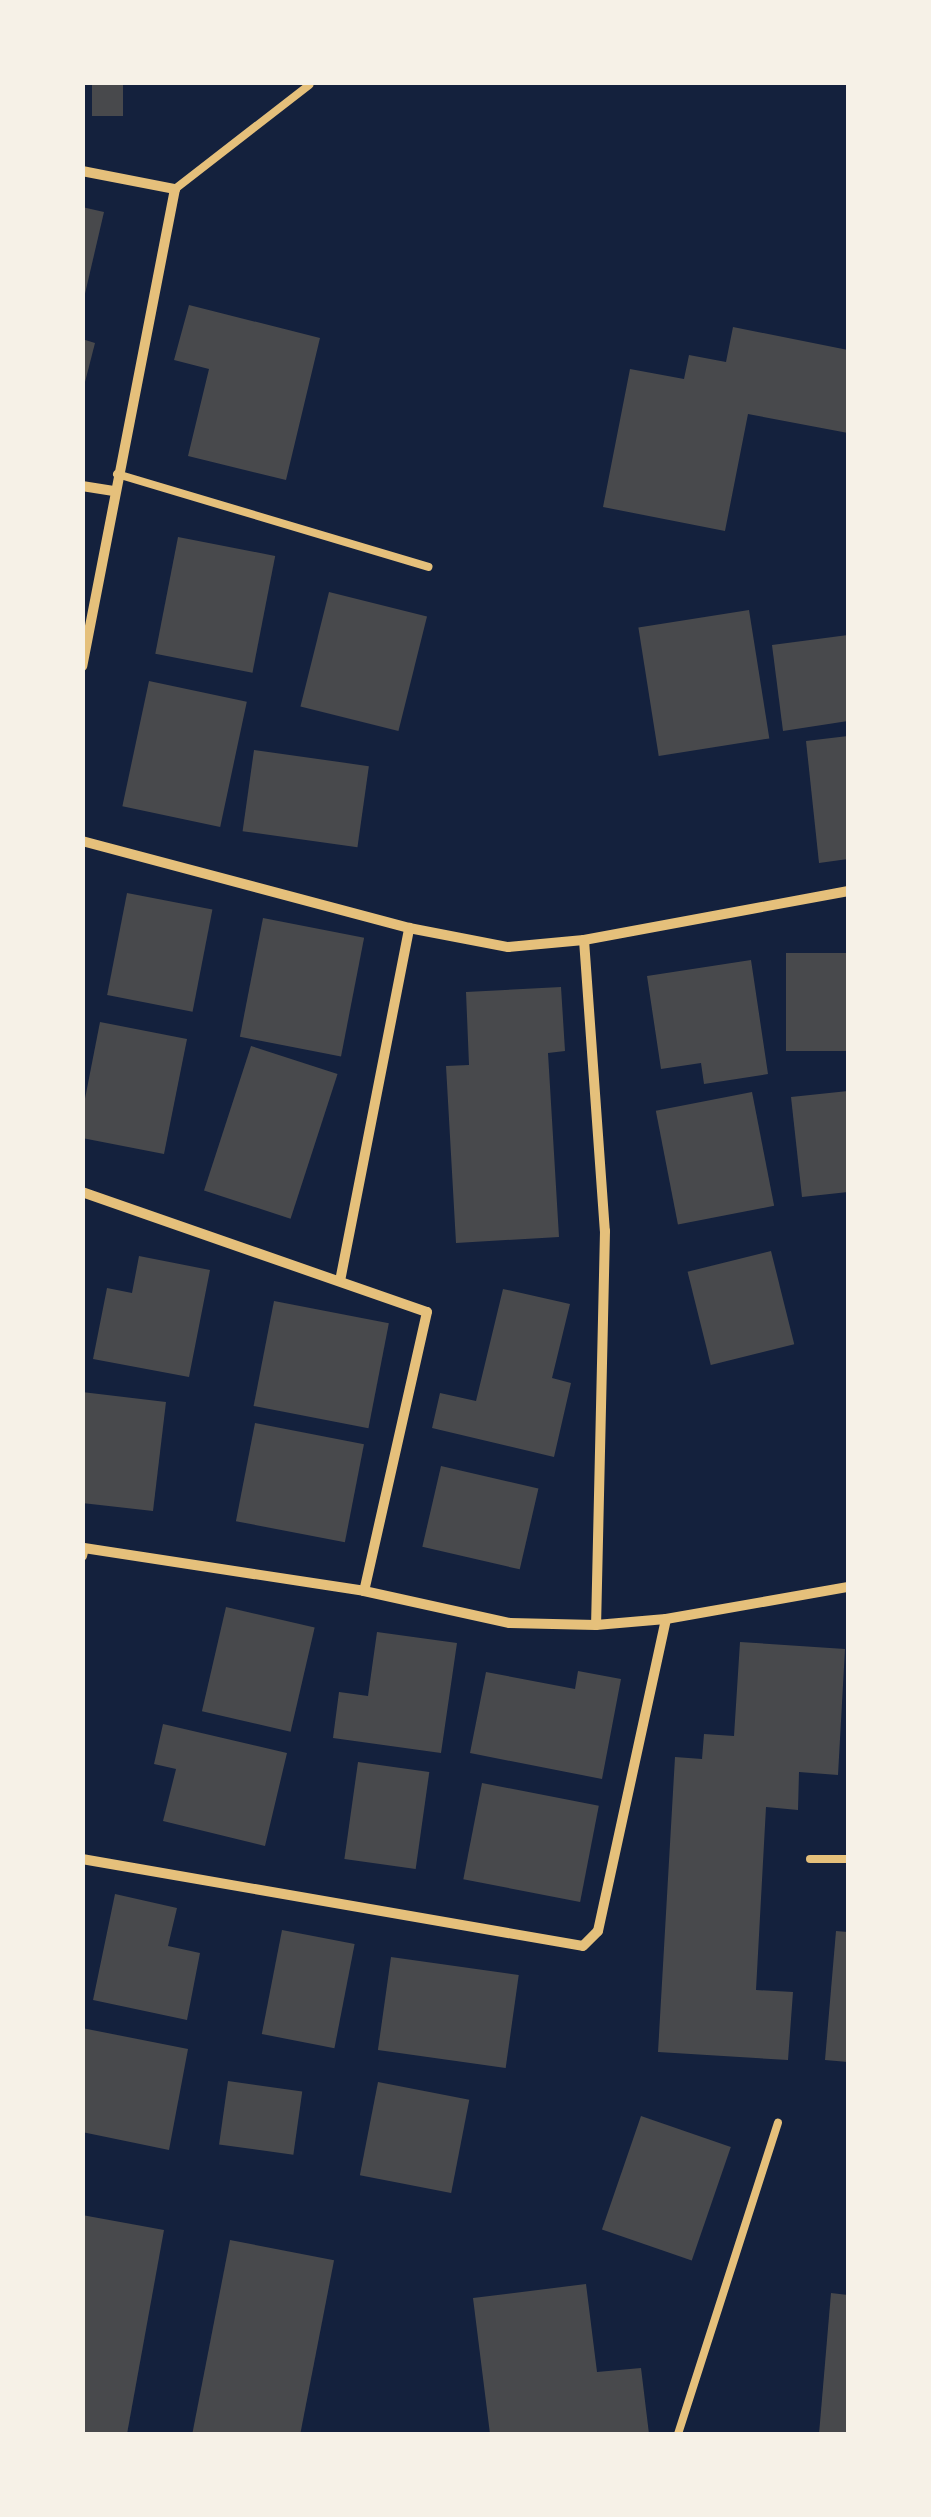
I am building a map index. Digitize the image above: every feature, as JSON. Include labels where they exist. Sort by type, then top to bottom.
[{"type":"street","points":[[82,170],[175,189],[82,666]]},
{"type":"street","points":[[82,486],[114,491]]},
{"type":"street","points":[[82,841],[409,928],[508,947],[584,940],[848,891]]},
{"type":"street","points":[[340,1282],[409,928]]},
{"type":"street","points":[[584,940],[604,1231],[596,1624]]},
{"type":"street","points":[[82,1192],[427,1312],[364,1591]]},
{"type":"street","points":[[82,1556],[84,1548],[364,1591],[510,1623],[596,1624],[666,1618],[848,1587]]},
{"type":"street","points":[[82,1859],[583,1946],[598,1932],[666,1618]]},
{"type":"lane","points":[[175,189],[309,85]]},
{"type":"lane","points":[[117,474],[428,568]]},
{"type":"lane","points":[[810,1859],[848,1860]]},
{"type":"lane","points":[[678,2434],[778,2123]]},
{"type":"building","points":[[92,82],[123,82],[123,116],[92,116]]},
{"type":"building","points":[[82,207],[104,212],[84,298],[82,298]]},
{"type":"building","points":[[189,305],[320,338],[286,480],[188,456],[209,369],[174,360]]},
{"type":"building","points":[[733,327],[848,350],[848,433],[748,414],[725,531],[603,507],[630,369],[684,379],[689,355],[726,362]]},
{"type":"building","points":[[82,339],[95,343],[84,386],[82,386]]},
{"type":"building","points":[[178,537],[275,556],[252,673],[155,654]]},
{"type":"building","points":[[329,592],[427,616],[398,731],[300,706]]},
{"type":"building","points":[[749,610],[769,738],[659,756],[638,628]]},
{"type":"building","points":[[848,635],[848,721],[783,731],[772,645]]},
{"type":"building","points":[[149,681],[247,702],[220,827],[122,806]]},
{"type":"building","points":[[848,736],[848,859],[819,863],[806,741]]},
{"type":"building","points":[[254,750],[369,766],[357,847],[243,831]]},
{"type":"building","points":[[127,893],[212,910],[193,1012],[107,995]]},
{"type":"building","points":[[263,918],[364,938],[341,1056],[240,1037]]},
{"type":"building","points":[[786,953],[848,953],[848,1051],[786,1051]]},
{"type":"building","points":[[751,960],[768,1074],[704,1084],[701,1063],[661,1069],[647,976]]},
{"type":"building","points":[[561,987],[565,1051],[548,1053],[559,1237],[456,1243],[446,1066],[469,1065],[466,992]]},
{"type":"building","points":[[100,1022],[187,1039],[164,1154],[82,1138],[82,1114]]},
{"type":"building","points":[[251,1046],[338,1074],[291,1219],[204,1191]]},
{"type":"building","points":[[848,1091],[848,1192],[802,1197],[791,1097]]},
{"type":"building","points":[[752,1092],[774,1206],[678,1225],[656,1111]]},
{"type":"building","points":[[771,1251],[794,1344],[711,1365],[688,1272]]},
{"type":"building","points":[[139,1256],[210,1270],[189,1377],[93,1359],[107,1288],[132,1293]]},
{"type":"building","points":[[503,1289],[570,1304],[552,1378],[571,1383],[554,1457],[432,1428],[440,1393],[476,1401]]},
{"type":"building","points":[[274,1301],[389,1323],[368,1428],[254,1406]]},
{"type":"building","points":[[82,1392],[166,1402],[153,1511],[82,1503]]},
{"type":"building","points":[[255,1423],[364,1444],[345,1542],[236,1521]]},
{"type":"building","points":[[441,1466],[538,1488],[520,1569],[422,1547]]},
{"type":"building","points":[[226,1607],[315,1627],[291,1732],[202,1711]]},
{"type":"building","points":[[377,1632],[457,1643],[441,1753],[333,1738],[339,1692],[368,1696]]},
{"type":"building","points":[[740,1642],[845,1649],[838,1775],[799,1772],[798,1810],[766,1807],[756,1990],[793,1992],[788,2060],[658,2052],[675,1757],[702,1759],[704,1734],[734,1736]]},
{"type":"building","points":[[578,1671],[621,1679],[602,1779],[470,1753],[486,1672],[575,1689]]},
{"type":"building","points":[[163,1724],[287,1753],[265,1846],[163,1821],[176,1769],[154,1764]]},
{"type":"building","points":[[358,1762],[429,1772],[416,1869],[344,1859]]},
{"type":"building","points":[[482,1783],[599,1806],[580,1902],[463,1879]]},
{"type":"building","points":[[115,1894],[177,1908],[168,1946],[200,1953],[187,2020],[93,2000]]},
{"type":"building","points":[[282,1930],[355,1944],[334,2048],[262,2034]]},
{"type":"building","points":[[836,1931],[848,1932],[848,2062],[825,2060]]},
{"type":"building","points":[[391,1957],[519,1975],[506,2068],[378,2050]]},
{"type":"building","points":[[82,2028],[188,2049],[169,2150],[82,2132]]},
{"type":"building","points":[[228,2081],[302,2091],[293,2155],[219,2144]]},
{"type":"building","points":[[378,2082],[469,2100],[451,2193],[360,2175]]},
{"type":"building","points":[[641,2116],[731,2147],[692,2260],[602,2229]]},
{"type":"building","points":[[82,2215],[164,2230],[127,2434],[82,2434]]},
{"type":"building","points":[[230,2240],[334,2260],[300,2434],[192,2434]]},
{"type":"building","points":[[586,2284],[597,2372],[641,2368],[649,2434],[490,2434],[473,2298]]},
{"type":"building","points":[[831,2293],[848,2295],[848,2434],[819,2434]]}]
